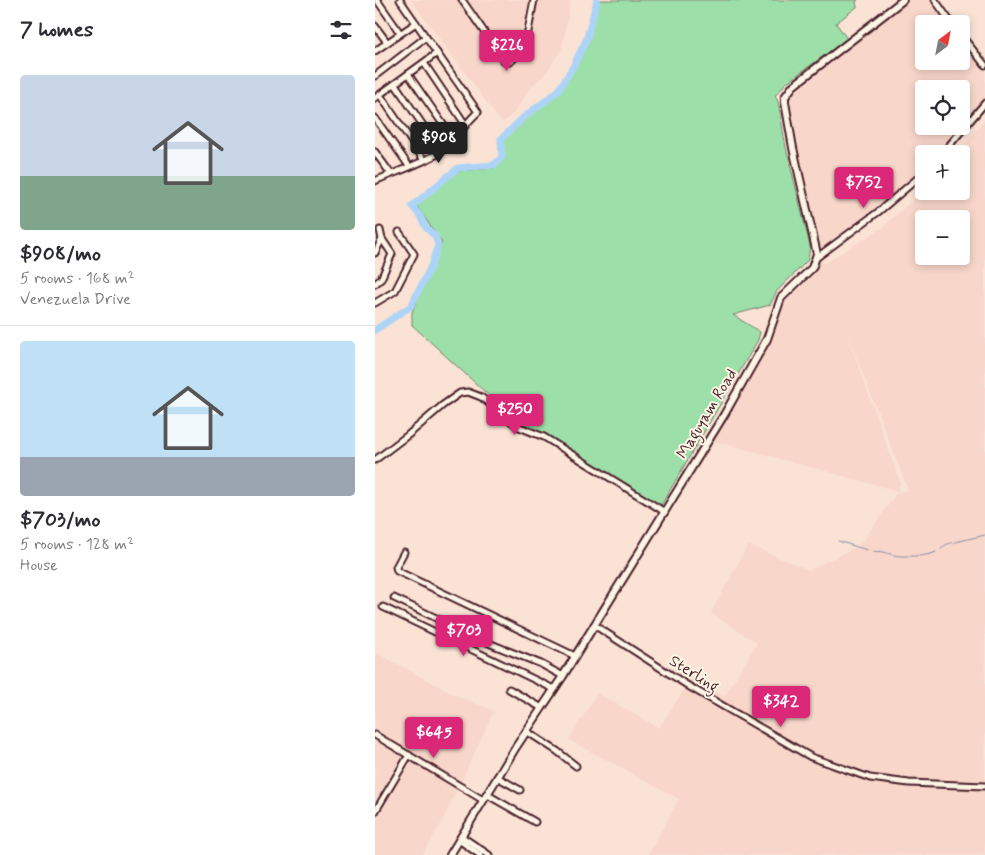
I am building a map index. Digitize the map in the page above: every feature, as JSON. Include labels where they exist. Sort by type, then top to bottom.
[{"type":"main road","points":[[816,258],[816,250],[791,142],[785,97],[793,86],[903,0]]},
{"type":"main road","name":"Maguyam Road","points":[[450,855],[497,776],[563,676],[665,512],[767,339],[781,298],[810,271],[816,258]]},
{"type":"street","points":[[377,0],[400,33]]},
{"type":"street","points":[[375,181],[441,152],[478,112],[399,0]]},
{"type":"street","points":[[462,0],[505,62],[510,62],[525,46],[534,0]]},
{"type":"street","points":[[935,0],[946,15]]},
{"type":"street","points":[[375,51],[415,23]]},
{"type":"street","points":[[375,26],[387,42]]},
{"type":"street","points":[[375,76],[426,37]]},
{"type":"street","points":[[970,46],[985,65]]},
{"type":"street","points":[[424,160],[378,96],[437,54]]},
{"type":"street","points":[[423,63],[465,124]]},
{"type":"street","points":[[408,74],[454,140]]},
{"type":"street","points":[[395,84],[441,152]]},
{"type":"street","points":[[950,145],[985,103]]},
{"type":"street","points":[[375,118],[409,166]]},
{"type":"street","points":[[375,152],[391,174]]},
{"type":"street","points":[[816,258],[878,212],[915,181]]},
{"type":"street","points":[[375,284],[381,279],[392,254],[382,239],[380,230]]},
{"type":"street","points":[[375,303],[395,290],[414,254],[399,232]]},
{"type":"street","points":[[375,253],[382,239]]},
{"type":"street","points":[[375,460],[409,435],[443,405],[460,393],[468,392],[481,397],[517,426],[544,437],[665,512]]},
{"type":"street","points":[[404,552],[396,567],[397,571],[575,656]]},
{"type":"street","points":[[394,598],[491,644],[541,664],[563,676]]},
{"type":"street","points":[[383,607],[554,689]]},
{"type":"street","name":"Sterling","points":[[594,626],[690,687],[811,757],[870,778],[909,783],[985,786]]},
{"type":"street","points":[[509,689],[542,708]]},
{"type":"street","points":[[526,731],[576,766]]},
{"type":"street","points":[[375,735],[485,797],[535,822]]},
{"type":"street","points":[[375,812],[409,755]]},
{"type":"street","points":[[497,776],[520,790]]},
{"type":"street","points":[[460,838],[480,855]]},
{"type":"street","points":[[460,838],[489,855]]},
{"type":"shaded area","points":[[411,0],[571,0],[562,48],[546,73],[531,87],[514,113],[502,123]]},
{"type":"shaded area","points":[[910,0],[932,0],[944,15],[915,15],[915,70],[970,70],[970,49],[985,68],[985,97],[970,116],[970,80],[915,80],[915,135],[956,135],[948,145],[915,145],[915,179],[821,255],[802,172],[789,101],[792,95]]},
{"type":"shaded area","points":[[985,120],[985,855],[648,855],[679,799],[569,740],[597,693],[659,728],[692,677],[724,697],[757,643],[711,613],[748,545],[809,570],[859,546],[897,493],[908,490],[843,323],[900,482],[898,491],[711,440],[767,340],[782,298],[815,269],[819,261],[825,263],[885,225],[915,198],[915,200],[970,200],[970,145],[964,145]]},
{"type":"shaded area","points":[[375,652],[457,696],[494,711],[441,824],[422,855],[375,855]]},
{"type":"green space","points":[[598,0],[858,0],[856,2],[857,7],[836,23],[847,39],[786,83],[775,96],[778,101],[786,148],[810,246],[808,260],[777,291],[770,305],[733,315],[760,332],[758,340],[660,507],[510,415],[412,325],[412,312],[442,243],[416,205],[459,171],[494,168],[504,157],[503,139],[560,91],[588,39]]},
{"type":"waterway","points":[[375,330],[411,306],[431,266],[438,245],[435,236],[426,228],[412,206],[458,168],[494,165],[502,157],[501,139],[524,117],[558,91],[574,65],[587,38],[597,0]]},
{"type":"waterway","points":[[941,549],[947,544],[985,535]]},
{"type":"waterway","points":[[838,541],[867,550]]},
{"type":"waterway","points":[[873,552],[880,551],[897,556],[923,555],[936,552]]}]
